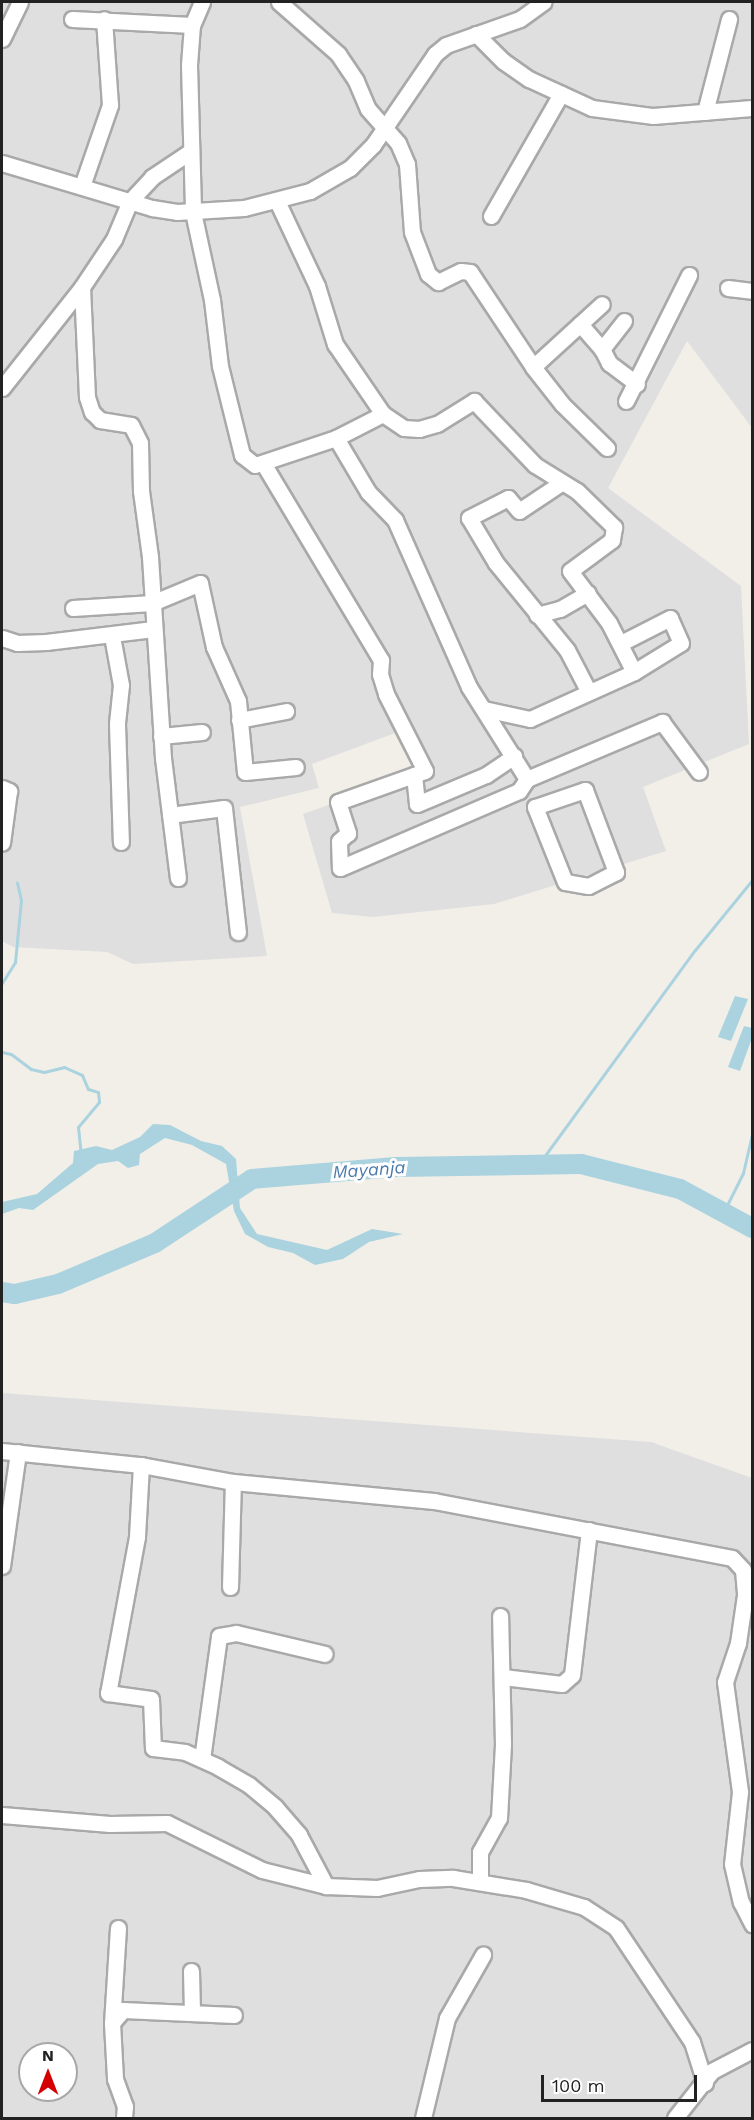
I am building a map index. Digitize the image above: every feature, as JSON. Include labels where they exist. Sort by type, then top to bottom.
[{"type":"street","points":[[2,39],[20,2]]},
{"type":"street","points":[[202,2],[192,25],[189,65],[193,212],[212,300],[220,366],[242,455],[255,465],[262,463],[336,438],[382,414]]},
{"type":"street","points":[[279,2],[338,54],[356,81],[368,108],[386,127],[407,164],[412,232],[428,273],[438,282],[461,271],[470,272],[533,367],[562,404],[607,448]]},
{"type":"street","points":[[2,163],[152,208],[193,212],[277,201],[310,191],[343,173],[373,145],[435,54],[446,45],[520,20],[536,3]]},
{"type":"street","points":[[72,19],[192,25]]},
{"type":"street","points":[[82,186],[110,105],[104,19]]},
{"type":"street","points":[[705,112],[729,19]]},
{"type":"street","points":[[476,34],[503,61],[561,94],[616,114],[705,112],[753,108]]},
{"type":"street","points":[[491,216],[561,94]]},
{"type":"street","points":[[2,388],[82,287],[114,239],[130,201],[152,177],[191,151]]},
{"type":"street","points":[[277,201],[318,286],[335,344],[382,414],[404,428],[419,429],[437,424],[474,400],[535,465],[561,483],[578,491],[614,527],[612,540],[570,571],[588,593],[621,644],[634,672]]},
{"type":"street","points":[[626,401],[637,384],[689,275]]},
{"type":"street","points":[[82,287],[87,397],[92,412],[100,420],[131,425],[140,443],[141,491],[152,603],[161,736],[178,879]]},
{"type":"street","points":[[728,288],[753,291]]},
{"type":"street","points":[[533,367],[602,304]]},
{"type":"street","points":[[602,349],[624,321]]},
{"type":"street","points":[[580,324],[602,349],[609,363],[637,384]]},
{"type":"street","points":[[336,438],[368,492],[395,520],[449,646],[527,779]]},
{"type":"street","points":[[262,463],[381,660],[380,674],[386,694],[425,771],[338,802],[348,833],[339,841],[340,868],[519,791],[527,779],[662,722],[699,772]]},
{"type":"street","points":[[561,483],[519,512],[508,498],[469,518],[496,563],[567,650],[589,692]]},
{"type":"street","points":[[73,608],[152,603],[200,583],[214,647],[238,701],[245,772],[296,767]]},
{"type":"street","points":[[537,615],[560,609],[588,593]]},
{"type":"street","points":[[484,709],[530,719],[634,672],[681,643],[670,618],[621,644]]},
{"type":"street","points":[[2,638],[17,643],[112,636],[153,629]]},
{"type":"street","points":[[112,636],[121,686],[117,724],[121,842]]},
{"type":"street","points":[[240,720],[286,711]]},
{"type":"street","points":[[161,736],[202,732]]},
{"type":"street","points":[[414,774],[417,804],[486,775],[514,756]]},
{"type":"street","points":[[2,788],[9,791],[2,843]]},
{"type":"street","points":[[585,790],[616,872],[588,886],[565,882],[558,865],[535,807],[585,790]]},
{"type":"street","points":[[170,814],[224,808],[238,932]]},
{"type":"street","points":[[2,1451],[141,1465],[233,1482],[434,1501],[720,1555],[741,1564],[745,1604],[738,1643],[725,1682],[740,1792],[732,1863],[751,1918]]},
{"type":"street","points":[[2,1566],[18,1452]]},
{"type":"street","points":[[141,1465],[137,1537],[108,1693],[151,1699],[153,1748],[170,1748],[202,1759],[249,1785],[275,1807],[299,1835],[326,1886]]},
{"type":"street","points":[[230,1587],[233,1482]]},
{"type":"street","points":[[503,1677],[562,1684],[572,1675],[589,1530]]},
{"type":"street","points":[[480,1882],[480,1852],[499,1818],[503,1677],[501,1616]]},
{"type":"street","points":[[202,1759],[219,1636],[236,1633],[325,1654]]},
{"type":"street","points":[[2,1815],[110,1824],[167,1823],[262,1870],[326,1886],[383,1888],[438,1877],[545,1894],[584,1907],[607,1920],[686,2033],[696,2049],[705,2083]]},
{"type":"street","points":[[118,1928],[112,2024],[115,2079],[125,2106],[124,2118]]},
{"type":"street","points":[[423,2118],[447,2018],[483,1955]]},
{"type":"street","points":[[191,1971],[192,2013]]},
{"type":"street","points":[[112,2024],[123,2010],[234,2015]]},
{"type":"street","points":[[675,2118],[697,2086],[705,2083],[712,2071],[729,2059],[753,2050]]},
{"type":"shaded area","points":[[2,2],[752,2],[752,428],[687,341],[608,488],[741,586],[749,744],[643,787],[666,851],[494,904],[373,917],[332,913],[303,814],[424,771],[406,729],[312,764],[319,788],[240,807],[267,956],[133,964],[107,952],[13,947],[2,941]]},
{"type":"shaded area","points":[[2,1393],[651,1442],[752,1478],[752,2118],[2,2118]]},
{"type":"water","points":[[735,996],[748,999],[731,1041],[718,1037]]},
{"type":"water","points":[[744,1026],[752,1028],[752,1038],[740,1071],[728,1067]]},
{"type":"water","points":[[153,1124],[170,1125],[201,1141],[222,1146],[236,1159],[240,1208],[257,1234],[327,1250],[372,1229],[403,1234],[369,1242],[343,1259],[315,1265],[293,1253],[268,1247],[245,1234],[234,1211],[226,1164],[192,1145],[165,1138],[140,1154],[139,1165],[128,1168],[118,1161],[98,1164],[33,1210],[19,1208],[2,1214],[2,1202],[37,1194],[73,1163],[74,1151],[96,1146],[112,1150],[140,1137]]},
{"type":"waterway","points":[[538,1165],[695,950],[752,880]]},
{"type":"waterway","points":[[2,983],[15,962],[21,900],[17,882]]},
{"type":"waterway","points":[[2,1052],[11,1054],[31,1069],[44,1072],[64,1067],[82,1075],[88,1089],[98,1092],[99,1102],[78,1127],[81,1154]]},
{"type":"waterway","points":[[723,1213],[743,1173],[752,1134]]},
{"type":"waterway","name":"Mayanja","points":[[2,1292],[15,1294],[58,1284],[155,1243],[252,1179],[396,1167],[581,1164],[680,1189],[752,1228]]}]
